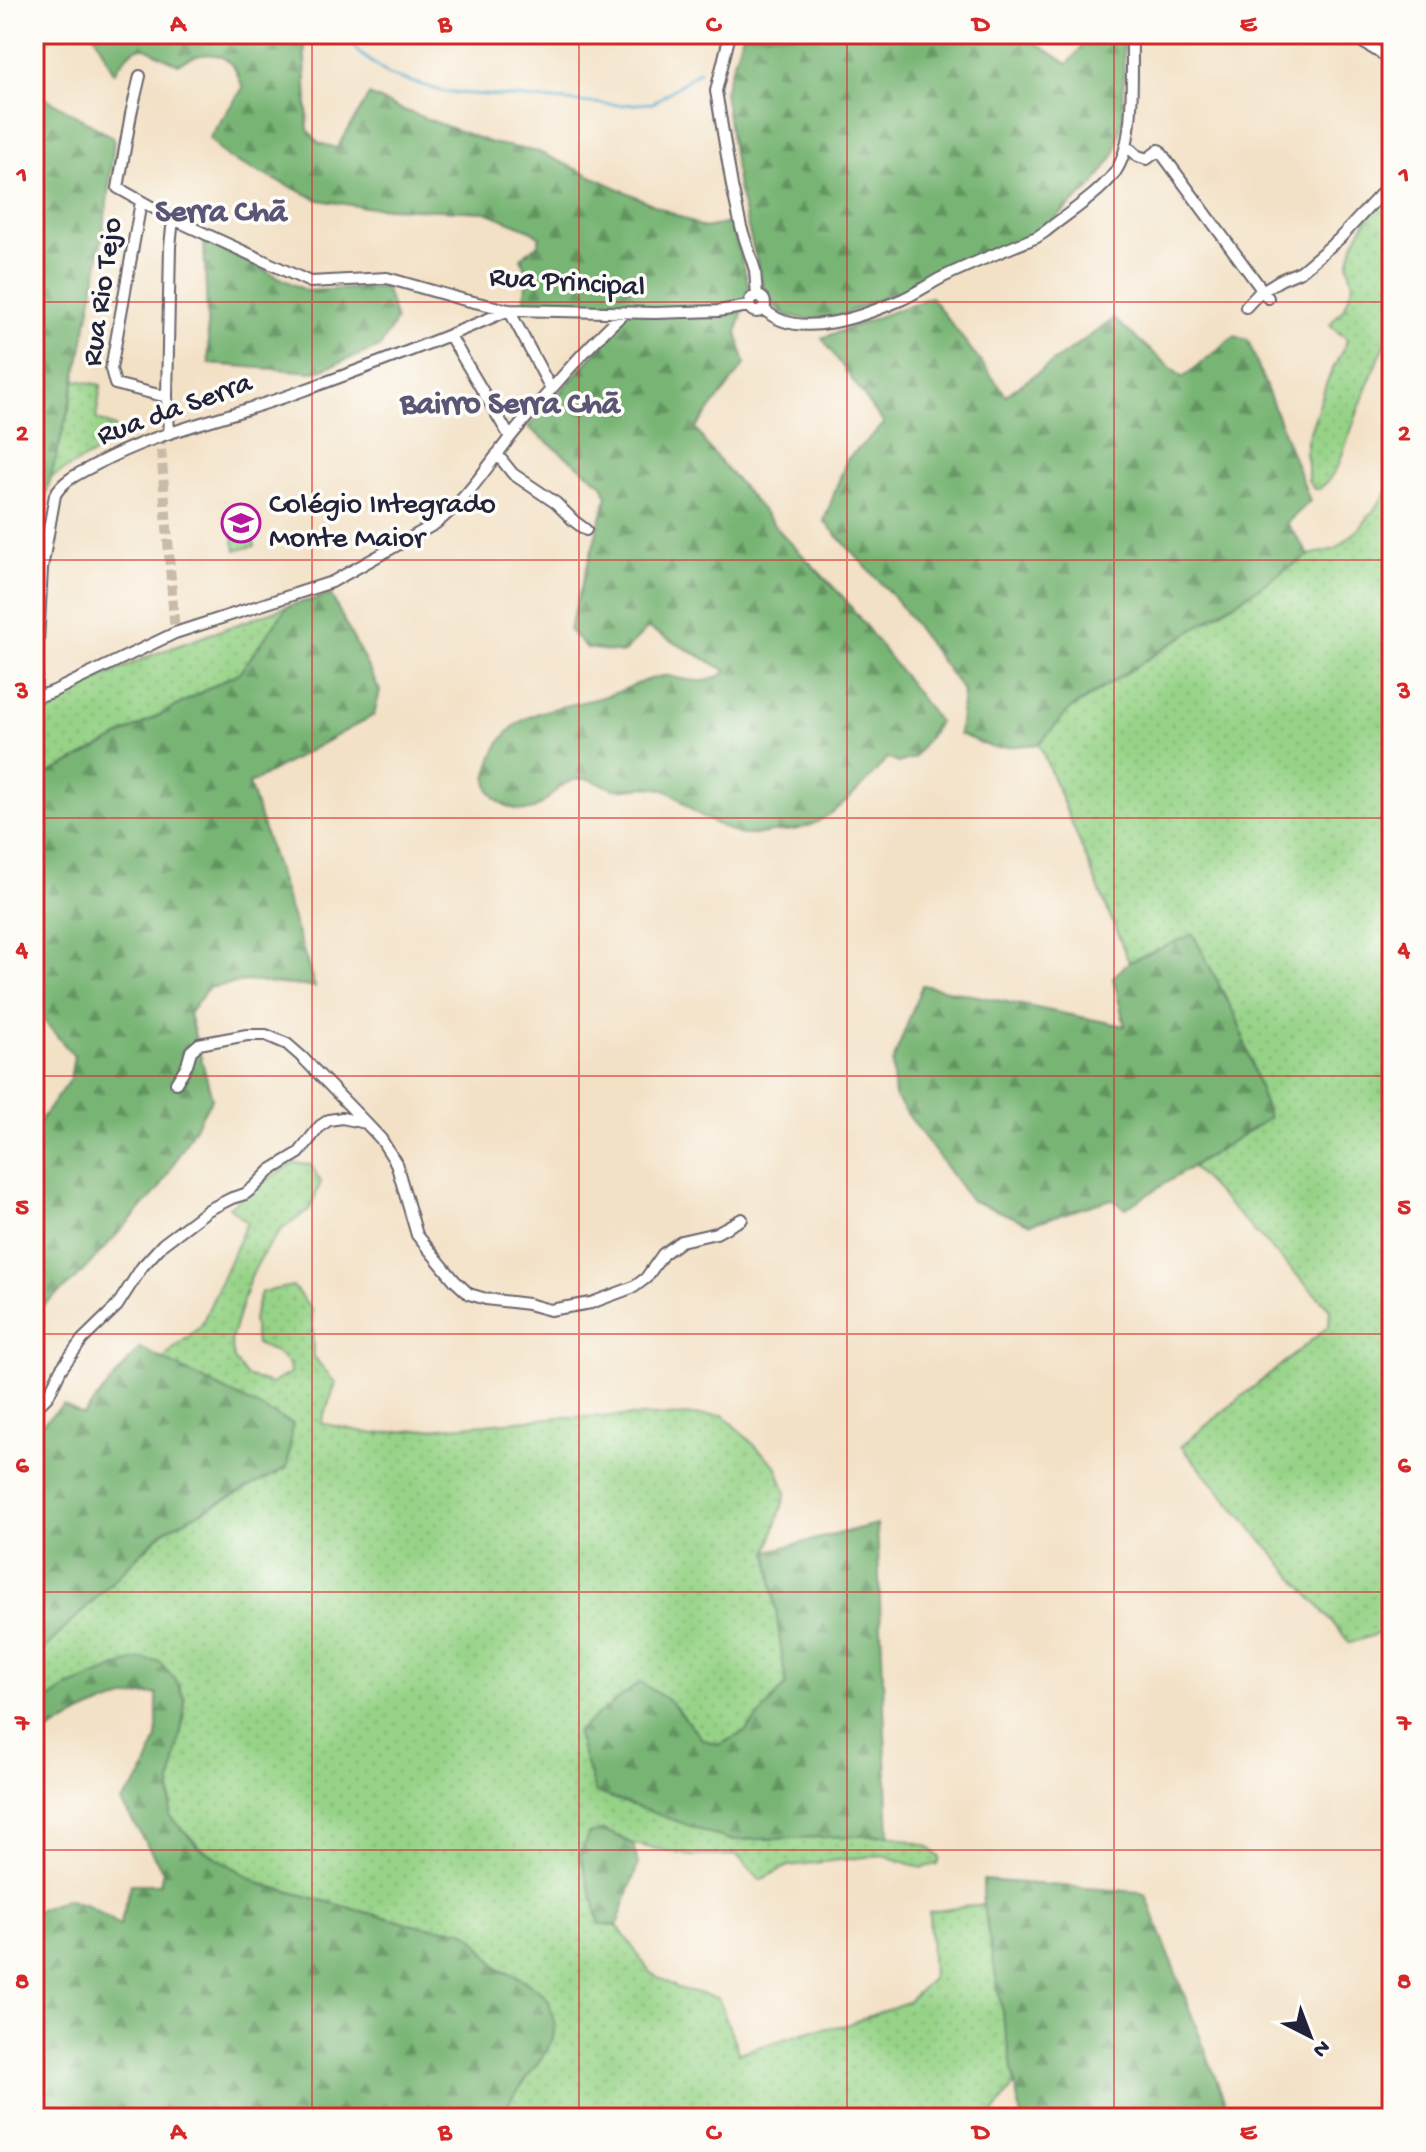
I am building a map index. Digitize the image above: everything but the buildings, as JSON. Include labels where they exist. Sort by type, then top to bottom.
[{"type":"street","points":[[730,34],[716,91],[732,186],[755,270],[753,301]]},
{"type":"street","points":[[1132,34],[1127,146],[1147,159],[1159,150],[1225,243],[1266,294]]},
{"type":"street","points":[[1349,34],[1392,60]]},
{"type":"street","name":"Rua Principal","points":[[140,76],[118,188],[173,219],[310,282],[387,278],[509,310],[624,313],[718,311],[753,301],[754,311],[759,312],[763,308],[786,324],[816,324],[850,318],[902,299],[1037,237],[1110,178],[1121,163],[1127,146]]},
{"type":"street","points":[[1246,307],[1280,280],[1301,271],[1339,239],[1392,182]]},
{"type":"street","name":"Rua Rio Tejo","points":[[141,202],[111,369],[115,384],[167,397]]},
{"type":"street","points":[[164,433],[173,219]]},
{"type":"street","points":[[509,310],[551,389]]},
{"type":"street","name":"Rua da Serra","points":[[34,698],[42,568],[55,495],[61,486],[123,450],[164,433],[271,402],[450,336],[509,310]]},
{"type":"street","points":[[34,698],[175,633],[332,582],[435,524],[466,496],[551,389],[606,328],[624,313]]},
{"type":"street","points":[[450,336],[510,437]]},
{"type":"street","points":[[497,454],[513,474],[556,503],[586,530]]},
{"type":"street","points":[[176,1083],[191,1051],[199,1044],[247,1035],[266,1035],[287,1044],[381,1139],[396,1163],[417,1235],[469,1294],[486,1299],[550,1310],[591,1303],[634,1287],[646,1278],[663,1254],[681,1241],[716,1233],[742,1219]]},
{"type":"street","points":[[34,1410],[48,1396],[61,1369],[82,1340],[117,1306],[142,1267],[163,1244],[208,1210],[245,1194],[271,1170],[299,1153],[320,1126],[329,1120],[342,1118],[366,1123]]},
{"type":"green space","points":[[94,34],[304,34],[308,130],[319,143],[337,148],[369,95],[491,143],[539,152],[704,228],[731,223],[749,286],[737,332],[745,364],[696,428],[707,446],[784,536],[844,598],[939,722],[914,758],[898,763],[887,758],[852,796],[811,825],[754,835],[735,833],[697,813],[672,793],[652,787],[615,789],[590,780],[574,780],[565,783],[532,810],[512,808],[496,799],[488,784],[488,772],[496,750],[507,733],[521,722],[554,708],[612,694],[657,677],[700,681],[727,671],[648,628],[623,653],[587,648],[569,630],[607,497],[602,484],[528,427],[618,328],[620,304],[524,305],[527,274],[521,258],[538,244],[540,237],[486,212],[364,207],[319,200],[228,158],[209,138],[243,88],[232,65],[220,56],[206,54],[178,64],[143,48],[130,53],[114,73]]},
{"type":"green space","points":[[743,34],[1022,34],[1068,64],[1092,34],[1124,34],[1123,117],[1115,154],[1092,187],[1039,232],[842,315],[810,320],[786,315],[773,305],[763,287],[738,187],[724,91]]},
{"type":"green space","points":[[34,91],[114,138],[97,273],[69,407],[46,495],[34,497]]},
{"type":"green space","points":[[1392,188],[1392,328],[1338,466],[1327,482],[1314,489],[1308,480],[1307,441],[1328,379],[1347,341],[1330,324],[1345,307],[1353,284],[1348,264],[1354,242],[1368,217]]},
{"type":"green space","points":[[204,241],[307,291],[385,287],[396,320],[380,347],[315,372],[209,364]]},
{"type":"green space","points":[[931,297],[1006,395],[1114,319],[1183,378],[1234,336],[1248,340],[1310,501],[1287,523],[1309,555],[1071,708],[1039,744],[993,748],[959,734],[963,691],[898,602],[824,521],[847,459],[884,424],[822,338]]},
{"type":"green space","points":[[75,380],[101,385],[96,419],[115,427],[118,440],[50,478],[70,406]]},
{"type":"green space","points":[[1392,483],[1392,1629],[1350,1643],[1181,1446],[1329,1326],[1330,1309],[1192,1167],[1269,1118],[1193,935],[1129,962],[1039,744],[1068,711],[1309,555],[1336,549],[1360,528]]},
{"type":"green space","points":[[46,495],[34,577],[34,497]]},
{"type":"green space","points":[[246,510],[255,546],[236,550],[228,514]]},
{"type":"green space","points":[[331,595],[380,691],[374,715],[249,784],[315,987],[246,981],[208,988],[189,1014],[212,1098],[159,1189],[75,1280],[34,1312],[34,1129],[70,1079],[74,1056],[34,1009],[34,780],[240,672],[288,606]]},
{"type":"green space","points":[[288,606],[240,672],[34,780],[34,708],[152,655]]},
{"type":"green space","points":[[1193,934],[1238,1021],[1269,1118],[1126,1208],[1111,1199],[1031,1224],[970,1200],[895,1097],[892,1064],[922,985],[1125,1026],[1113,977],[1129,962]]},
{"type":"green space","points":[[295,1163],[311,1165],[321,1182],[310,1209],[281,1230],[250,1278],[231,1340],[234,1359],[246,1376],[271,1384],[290,1373],[289,1364],[275,1352],[256,1344],[253,1319],[261,1292],[293,1286],[312,1310],[313,1356],[336,1384],[321,1423],[374,1434],[562,1417],[723,1415],[777,1467],[786,1493],[768,1551],[786,1685],[745,1732],[719,1745],[702,1739],[671,1702],[729,1840],[889,1835],[928,1846],[940,1858],[938,1864],[921,1868],[883,1855],[788,1866],[760,1880],[737,1855],[692,1856],[633,1844],[604,1830],[600,1924],[617,1925],[651,1973],[678,1988],[718,1998],[739,2053],[810,2031],[846,2025],[907,2002],[932,1979],[929,1912],[983,1904],[1015,2084],[990,2118],[503,2118],[507,2106],[530,2072],[551,2012],[549,2001],[518,1977],[500,1970],[475,1939],[450,1928],[417,1926],[261,1884],[200,1847],[170,1816],[171,1783],[185,1699],[175,1679],[86,1681],[68,1687],[34,1709],[34,1659],[164,1531],[287,1468],[293,1424],[163,1360],[201,1326],[247,1222],[229,1207]]},
{"type":"green space","points":[[140,1348],[293,1424],[287,1468],[163,1531],[34,1659],[34,1431],[63,1405],[83,1415]]},
{"type":"green space","points":[[877,1524],[889,1835],[729,1840],[595,1792],[576,1732],[640,1682],[671,1702],[702,1739],[719,1745],[745,1732],[786,1685],[768,1551]]},
{"type":"green space","points":[[142,1659],[160,1662],[175,1679],[185,1699],[171,1783],[170,1816],[200,1848],[261,1884],[417,1926],[464,1930],[499,1970],[518,1977],[549,2001],[555,2025],[553,2038],[507,2106],[503,2118],[34,2118],[34,1912],[65,1899],[87,1905],[120,1925],[131,1884],[160,1884],[163,1871],[121,1802],[142,1777],[157,1738],[157,1694],[124,1698],[92,1708],[34,1741],[34,1709],[68,1687]]},
{"type":"green space","points":[[604,1830],[633,1844],[638,1865],[617,1925],[600,1924],[580,1855],[588,1834]]},
{"type":"green space","points":[[983,1880],[1146,1895],[1231,2118],[1021,2118],[983,1904]]},
{"type":"waterway","points":[[347,34],[358,52],[389,75],[445,92],[619,105],[653,103],[700,71]]},
{"type":"tunnel","points":[[160,435],[175,633]]},
{"type":"place","name":"Colégio Integrado Monte Maior","points":[[241,523]]},
{"type":"district","name":"Serra Chã","points":[[221,214]]},
{"type":"district","name":"Bairro Serra Chã","points":[[510,406]]}]
